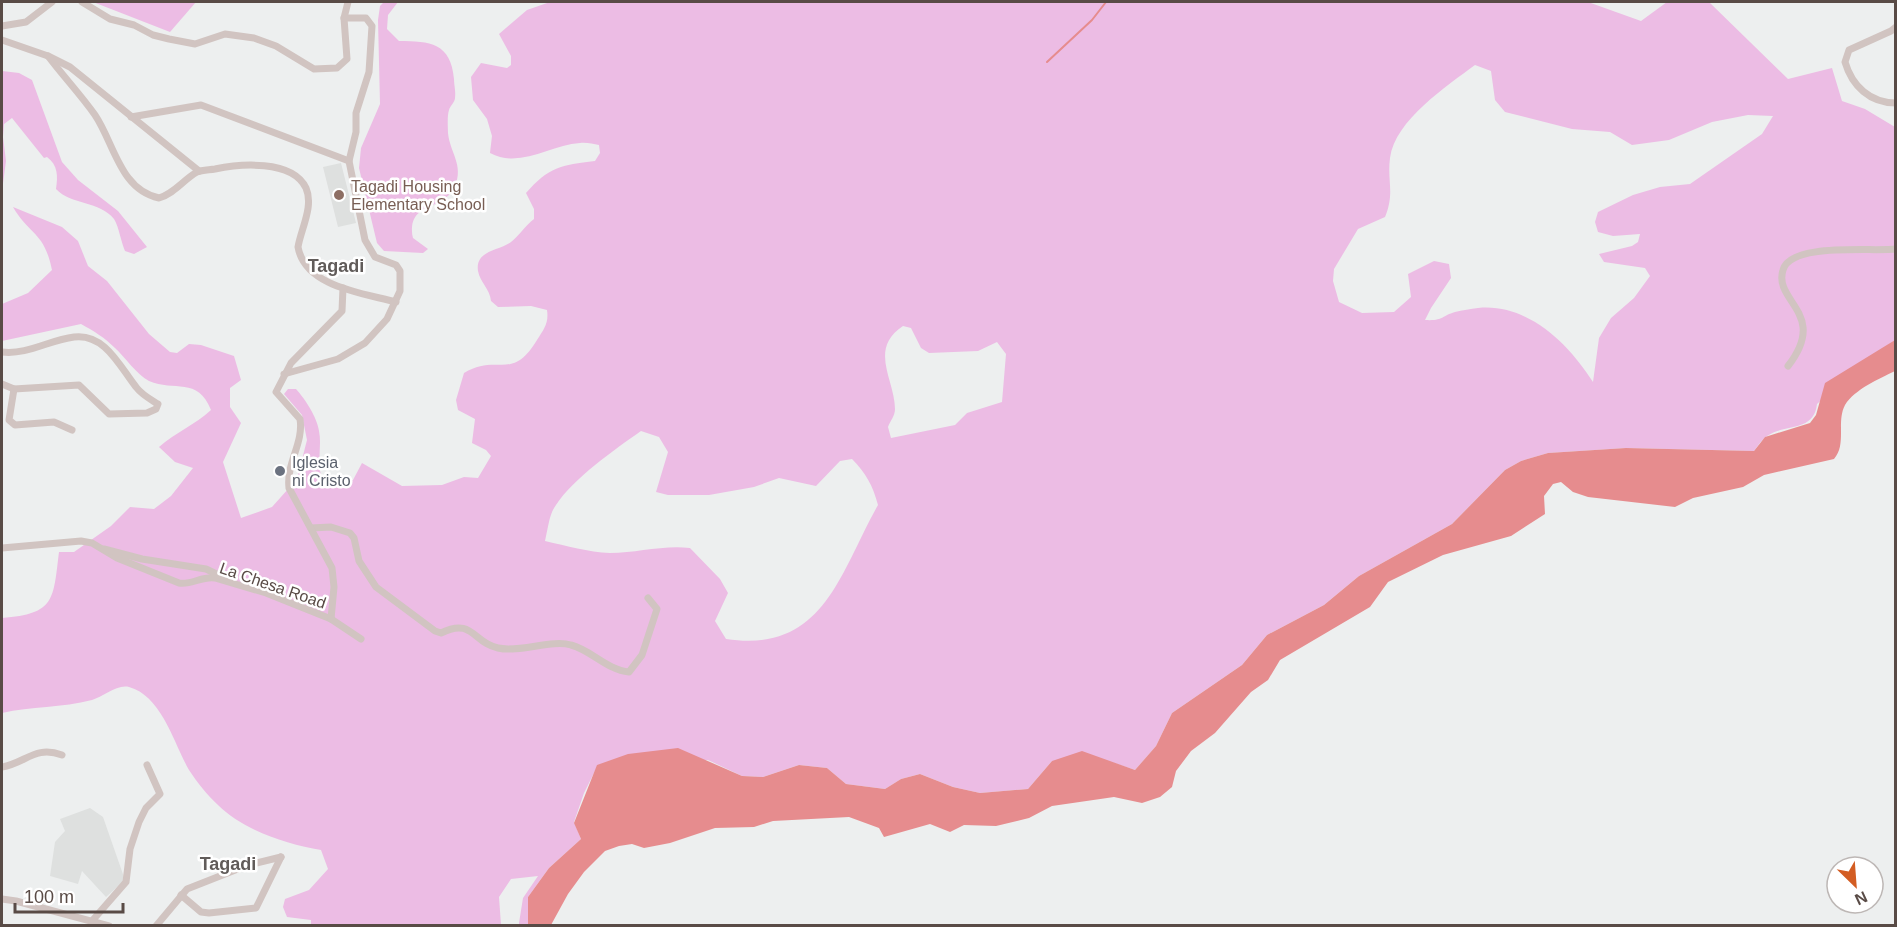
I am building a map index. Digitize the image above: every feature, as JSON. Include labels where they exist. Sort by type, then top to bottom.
[{"type":"street","points":[[2,26],[26,22],[52,2]]},
{"type":"street","points":[[82,2],[110,19],[169,39],[195,44],[231,34],[263,40],[314,69],[337,68],[347,59],[344,18],[348,2]]},
{"type":"street","points":[[284,374],[338,359],[365,343],[387,319],[396,302],[402,276],[396,265],[375,257],[370,251],[349,161],[356,132],[356,113],[369,72],[373,30],[366,18],[344,18]]},
{"type":"street","points":[[1896,27],[1892,31],[1849,50],[1845,62],[1854,84],[1878,101],[1896,103]]},
{"type":"street","points":[[2,40],[48,56],[70,67],[198,171]]},
{"type":"street","points":[[48,56],[98,119],[118,163],[142,191],[159,198],[166,196],[198,171],[254,164],[270,166],[297,177],[307,194],[306,217],[298,247],[299,255],[316,275],[343,288],[396,302]]},
{"type":"street","points":[[131,117],[201,105],[349,161]]},
{"type":"street","points":[[1788,366],[1800,351],[1804,330],[1801,318],[1783,283],[1781,272],[1784,265],[1791,259],[1809,253],[1896,249]]},
{"type":"street","points":[[284,374],[339,316],[343,308],[343,288]]},
{"type":"street","points":[[2,352],[31,350],[74,337],[87,338],[102,345],[113,355],[136,387],[158,404],[156,409],[147,413],[109,414],[79,385],[14,389],[2,384]]},
{"type":"street","name":"La Chesa Road","points":[[2,548],[65,541],[92,543],[117,558],[179,583],[187,584],[209,577],[266,593],[331,619],[334,577],[289,488],[288,477],[300,435],[300,419],[276,392],[284,374]]},
{"type":"street","points":[[14,389],[9,420],[15,425],[54,422],[72,430]]},
{"type":"street","points":[[311,528],[331,527],[350,533],[354,538],[359,561],[376,587],[435,631],[441,633],[451,628],[461,628],[476,633],[485,643],[496,648],[517,649],[565,643],[629,672],[642,656],[657,609],[648,598]]},
{"type":"street","points":[[100,548],[142,559],[206,569],[236,585]]},
{"type":"street","points":[[331,619],[362,639]]},
{"type":"street","points":[[2,767],[14,765],[21,758],[49,750],[62,755]]},
{"type":"street","points":[[92,921],[126,882],[130,849],[139,822],[146,808],[160,794],[147,765]]},
{"type":"street","points":[[156,926],[182,896],[193,886],[248,865],[281,857],[256,908],[201,912],[182,896]]},
{"type":"street","points":[[2,899],[109,926]]},
{"type":"shaded area","points":[[93,2],[196,2],[170,32]]},
{"type":"shaded area","points":[[384,2],[398,2],[388,15],[387,29],[399,41],[437,46],[448,58],[454,79],[455,98],[448,112],[448,133],[457,165],[457,179],[449,194],[420,212],[415,218],[412,226],[413,238],[428,249],[423,253],[384,251],[377,243],[359,168],[361,148],[380,104],[378,20],[380,6]]},
{"type":"shaded area","points":[[550,2],[1588,2],[1641,21],[1667,2],[1709,2],[1788,79],[1832,68],[1842,101],[1865,109],[1895,127],[1895,340],[1866,360],[1817,404],[1811,419],[1798,426],[1767,436],[1754,451],[1626,448],[1548,453],[1521,461],[1505,470],[1452,524],[1359,576],[1324,605],[1267,635],[1242,665],[1172,713],[1156,746],[1135,770],[1111,762],[1052,761],[1028,789],[980,793],[953,787],[920,774],[901,779],[885,789],[846,784],[827,768],[799,765],[763,777],[742,776],[708,760],[598,765],[584,793],[574,822],[581,839],[549,868],[528,897],[528,925],[519,925],[523,898],[538,876],[511,879],[499,897],[501,925],[311,926],[311,920],[287,917],[283,907],[285,899],[309,890],[328,869],[321,850],[266,835],[228,814],[202,788],[189,770],[159,710],[140,692],[124,687],[81,703],[2,713],[2,618],[33,613],[42,608],[53,592],[59,552],[74,552],[111,526],[130,507],[154,509],[171,496],[193,468],[175,462],[159,447],[211,410],[206,399],[192,389],[158,384],[144,378],[107,341],[81,324],[2,341],[2,304],[28,293],[52,270],[49,257],[41,241],[13,207],[62,227],[78,241],[88,266],[107,281],[149,334],[170,352],[177,353],[189,344],[201,345],[234,356],[241,380],[230,388],[230,407],[241,423],[223,462],[241,518],[272,507],[297,479],[307,440],[302,415],[284,394],[288,389],[296,389],[313,414],[320,437],[321,475],[331,482],[353,480],[362,463],[402,486],[442,485],[464,477],[478,478],[491,456],[486,450],[472,443],[475,419],[458,410],[456,400],[464,373],[476,367],[511,364],[519,360],[528,353],[542,332],[547,322],[547,310],[531,306],[498,307],[491,301],[479,275],[478,264],[484,255],[513,240],[534,219],[534,209],[526,193],[534,184],[556,169],[595,161],[600,153],[599,145],[585,143],[524,157],[501,157],[490,153],[492,136],[487,119],[473,100],[471,77],[481,63],[507,68],[511,65],[511,56],[499,34],[527,10]],"holes":[[[1475,65],[1491,71],[1495,100],[1505,112],[1572,129],[1610,132],[1632,145],[1669,140],[1712,122],[1748,115],[1773,116],[1762,134],[1690,184],[1660,187],[1633,195],[1598,212],[1595,222],[1598,232],[1613,236],[1640,234],[1638,242],[1632,246],[1599,254],[1604,262],[1645,268],[1650,276],[1634,298],[1611,318],[1599,338],[1593,382],[1559,341],[1530,319],[1514,312],[1496,308],[1478,308],[1455,312],[1439,319],[1425,320],[1451,278],[1449,264],[1434,261],[1408,274],[1411,297],[1394,312],[1362,313],[1339,302],[1333,281],[1334,269],[1358,229],[1385,217],[1390,201],[1390,158],[1401,130],[1424,105]],[[903,326],[911,328],[921,348],[929,353],[978,351],[997,342],[1006,354],[1002,402],[967,413],[955,425],[891,438],[888,427],[895,409],[885,355],[887,345],[893,335]],[[641,431],[659,437],[668,452],[656,492],[668,495],[709,495],[754,487],[779,478],[816,486],[840,461],[852,459],[868,480],[878,505],[839,581],[825,603],[807,621],[786,634],[759,640],[726,639],[715,621],[728,593],[720,579],[690,548],[610,553],[545,541],[556,505],[595,465]]]},
{"type":"shaded area","points":[[2,71],[19,73],[32,80],[62,162],[78,180],[118,211],[147,247],[134,254],[125,251],[116,222],[108,213],[69,198],[56,189],[55,167],[47,157],[44,158],[12,118],[4,124],[6,161],[2,191]]},
{"type":"shaded area","name":"Tagadi Housing Elementary School","points":[[341,163],[356,223],[338,227],[323,167]]},
{"type":"shaded area","points":[[1895,340],[1895,371],[1861,389],[1845,405],[1841,418],[1840,447],[1834,459],[1764,475],[1743,487],[1693,498],[1675,507],[1588,497],[1573,492],[1561,482],[1553,484],[1544,496],[1545,514],[1511,536],[1443,555],[1388,582],[1370,607],[1280,660],[1268,680],[1251,692],[1215,733],[1191,751],[1176,771],[1172,787],[1160,797],[1142,803],[1114,797],[1052,806],[1029,818],[996,826],[964,825],[950,832],[930,824],[884,837],[879,828],[849,817],[773,821],[754,827],[715,828],[670,843],[644,848],[632,844],[619,846],[605,851],[584,872],[568,894],[551,925],[528,925],[528,897],[549,868],[581,839],[574,823],[597,765],[628,754],[678,748],[742,776],[763,777],[799,765],[827,768],[846,784],[885,789],[901,779],[920,774],[953,787],[980,793],[1028,789],[1052,761],[1082,751],[1135,770],[1156,746],[1172,713],[1242,665],[1267,635],[1324,605],[1359,576],[1452,524],[1505,470],[1521,461],[1548,453],[1626,448],[1754,451],[1765,437],[1810,423],[1816,415],[1825,383]]},
{"type":"shaded area","points":[[90,808],[103,817],[125,880],[106,897],[82,871],[78,884],[50,876],[55,842],[65,831],[60,819]]},
{"type":"waterway","points":[[1047,62],[1092,20],[1106,2]]},
{"type":"place","name":"Tagadi Housing Elementary School","points":[[339,195]]},
{"type":"place","name":"Iglesia ni Cristo","points":[[280,471]]},
{"type":"district","name":"Tagadi","points":[[336,266]]},
{"type":"district","name":"Tagadi","points":[[228,864]]}]
